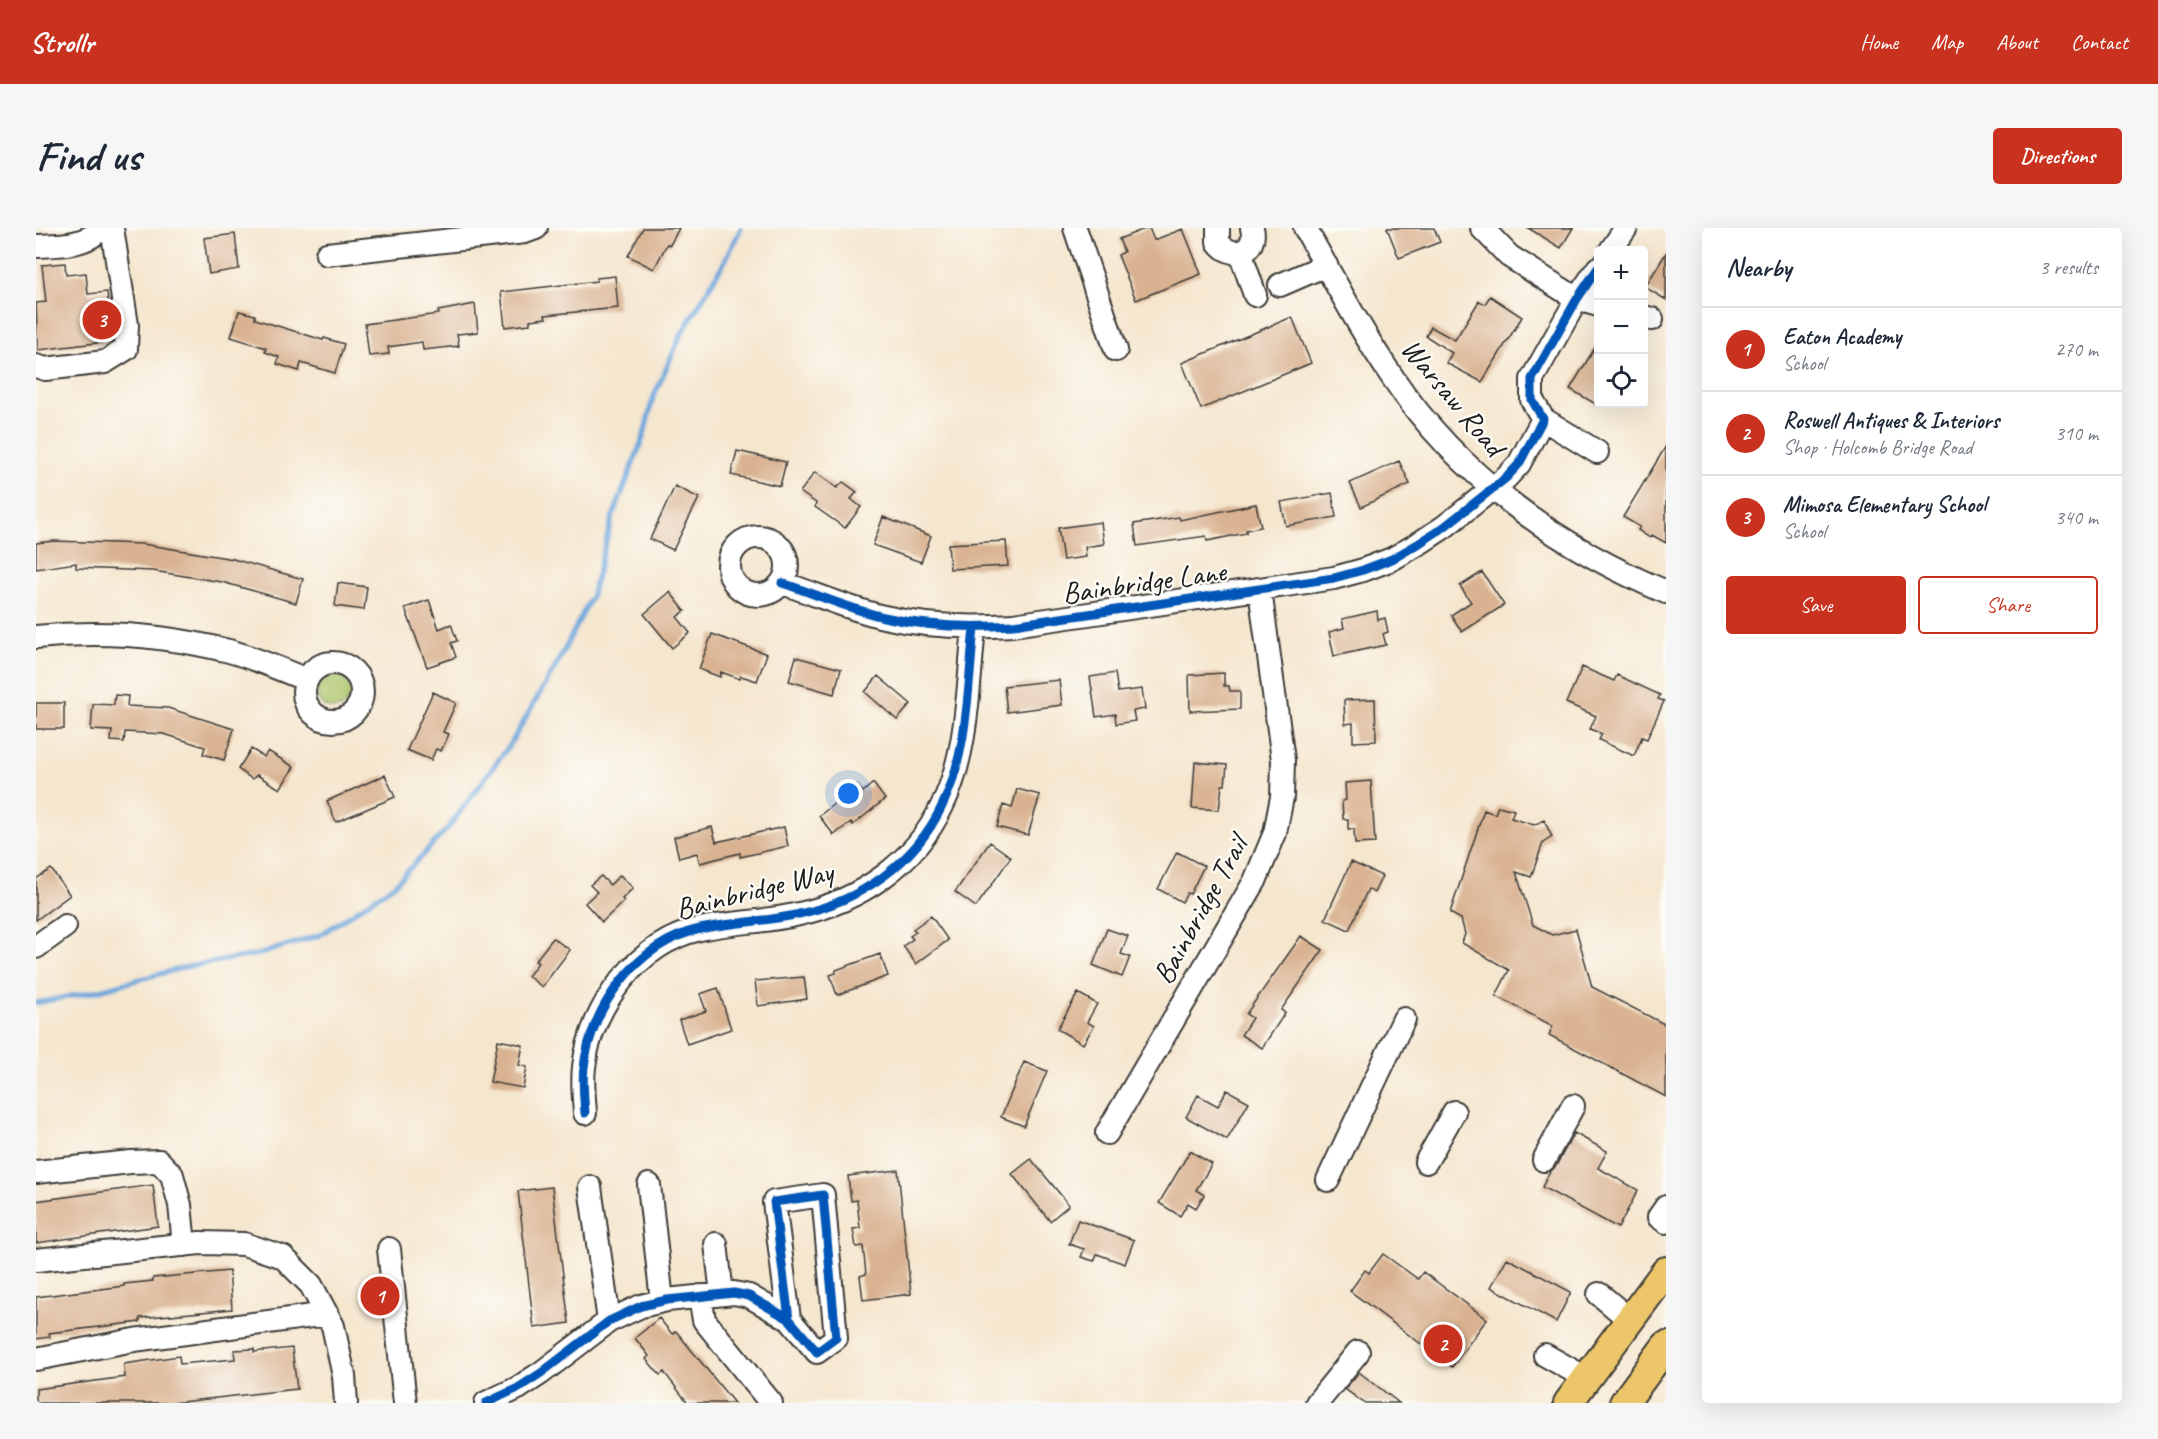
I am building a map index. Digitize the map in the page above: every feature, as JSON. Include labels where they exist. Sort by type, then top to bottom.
[{"type":"main road","points":[[1568,1403],[1666,1271]]},
{"type":"main road","points":[[1624,1403],[1666,1346]]},
{"type":"street","points":[[36,246],[68,244],[93,238],[102,228]]},
{"type":"street","points":[[36,366],[45,369],[105,362],[126,349],[127,325],[112,228]]},
{"type":"street","points":[[327,254],[525,232],[536,228]]},
{"type":"street","points":[[1075,228],[1116,350]]},
{"type":"street","points":[[1218,228],[1216,236],[1222,247],[1227,251],[1240,252],[1250,245],[1253,239],[1252,228]]},
{"type":"street","name":"Warsaw Road","points":[[1305,228],[1367,338],[1394,380],[1438,436],[1492,489],[1558,538],[1627,576],[1666,592]]},
{"type":"street","points":[[1482,228],[1509,256],[1577,299],[1594,304]]},
{"type":"street","points":[[1614,246],[1626,228]]},
{"type":"street","points":[[1240,252],[1255,296]]},
{"type":"street","points":[[1280,285],[1326,265]]},
{"type":"street","points":[[1594,275],[1577,299],[1532,379],[1532,400],[1543,419],[1597,452]]},
{"type":"street","name":"Bainbridge Lane","points":[[782,583],[883,617],[928,625],[974,628],[1013,625],[1334,578],[1363,570],[1392,558],[1444,527],[1519,464],[1543,419]]},
{"type":"street","name":"Bainbridge Trail","points":[[1107,1133],[1255,880],[1275,833],[1282,797],[1283,760],[1260,590]]},
{"type":"street","name":"Bainbridge Way","points":[[585,1113],[584,1067],[594,1026],[613,990],[642,959],[670,941],[698,929],[799,915],[838,903],[883,878],[918,844],[942,806],[957,768],[974,628]]},
{"type":"street","points":[[36,637],[114,633],[173,639],[231,652],[307,680]]},
{"type":"street","points":[[36,947],[65,926]]},
{"type":"street","points":[[1328,1180],[1404,1019]]},
{"type":"street","points":[[1544,1160],[1573,1106]]},
{"type":"street","points":[[1426,1162],[1454,1112]]},
{"type":"street","points":[[36,1172],[159,1161],[172,1176],[180,1205],[183,1245]]},
{"type":"street","points":[[649,1185],[662,1301]]},
{"type":"street","points":[[590,1187],[609,1321]]},
{"type":"street","points":[[486,1403],[518,1388],[541,1373],[609,1321],[641,1306],[662,1301],[734,1293],[749,1296],[789,1319],[817,1352],[836,1338],[823,1195],[774,1202],[789,1319]]},
{"type":"street","points":[[1666,1207],[1659,1217],[1666,1222]]},
{"type":"street","points":[[36,1260],[200,1243],[243,1244],[283,1257],[311,1285],[333,1326],[344,1376],[346,1403]]},
{"type":"street","points":[[716,1244],[711,1295],[704,1320],[771,1403]]},
{"type":"street","points":[[389,1249],[405,1403]]},
{"type":"street","points":[[1599,1294],[1630,1320]]},
{"type":"street","points":[[36,1359],[134,1340],[327,1314]]},
{"type":"street","points":[[1317,1403],[1358,1352]]},
{"type":"street","points":[[1545,1355],[1586,1378]]},
{"type":"green space","points":[[334,675],[346,680],[351,692],[346,704],[334,709],[322,704],[317,692],[322,680]]},
{"type":"building","points":[[643,228],[679,228],[670,245],[667,244],[654,269],[628,256]]},
{"type":"building","points":[[1147,228],[1154,240],[1183,229],[1201,274],[1136,300],[1118,255],[1124,252],[1119,239]]},
{"type":"building","points":[[1387,228],[1434,228],[1440,242],[1399,258]]},
{"type":"building","points":[[1528,228],[1573,228],[1561,248]]},
{"type":"building","points":[[235,234],[239,269],[209,274],[204,238]]},
{"type":"building","points":[[1666,253],[1666,300],[1648,289],[1648,282]]},
{"type":"building","points":[[65,263],[66,275],[86,273],[88,294],[107,292],[113,341],[38,350],[36,303],[46,302],[42,265]]},
{"type":"building","points":[[615,276],[618,308],[545,315],[546,318],[530,320],[530,324],[505,327],[501,292],[597,281],[597,278]]},
{"type":"building","points":[[1490,296],[1522,317],[1482,382],[1446,363],[1452,353],[1426,336],[1431,327],[1455,340],[1479,301],[1485,304]]},
{"type":"building","points":[[475,304],[478,332],[457,334],[459,346],[423,350],[422,342],[388,347],[389,354],[369,356],[365,324],[439,314],[438,311]]},
{"type":"building","points":[[239,311],[255,315],[255,319],[323,340],[324,338],[344,344],[335,373],[301,363],[299,371],[277,364],[279,357],[265,352],[266,348],[231,337]]},
{"type":"building","points":[[1292,317],[1311,363],[1201,409],[1182,363]]},
{"type":"building","points":[[1594,349],[1594,403],[1570,389]]},
{"type":"building","points":[[1666,446],[1666,543],[1652,535],[1650,538],[1638,530],[1640,527],[1623,517]]},
{"type":"building","points":[[737,451],[786,462],[780,486],[731,475]]},
{"type":"building","points":[[1399,461],[1410,484],[1361,507],[1350,483]]},
{"type":"building","points":[[815,472],[837,488],[843,482],[857,492],[851,499],[861,507],[845,528],[815,507],[816,503],[800,492]]},
{"type":"building","points":[[675,486],[699,498],[673,550],[650,539]]},
{"type":"building","points":[[1332,493],[1336,517],[1286,526],[1281,502]]},
{"type":"building","points":[[1256,504],[1261,527],[1246,530],[1246,533],[1207,541],[1206,536],[1137,546],[1134,524],[1179,517],[1180,520]]},
{"type":"building","points":[[883,517],[931,536],[921,562],[873,545]]},
{"type":"building","points":[[1101,522],[1104,544],[1085,547],[1086,557],[1063,560],[1058,528]]},
{"type":"building","points":[[54,541],[143,544],[233,559],[303,579],[296,603],[222,582],[153,571],[76,568],[76,563],[36,569],[36,543]]},
{"type":"building","points":[[1006,541],[1008,566],[950,569],[948,544]]},
{"type":"building","points":[[1482,572],[1504,605],[1462,632],[1451,615],[1471,602],[1460,586]]},
{"type":"building","points":[[338,583],[367,587],[364,610],[335,606]]},
{"type":"building","points":[[670,592],[685,611],[677,617],[690,633],[672,648],[644,614]]},
{"type":"building","points":[[429,600],[439,629],[451,624],[457,641],[451,643],[456,657],[427,667],[405,608]]},
{"type":"building","points":[[1377,611],[1378,620],[1385,618],[1388,632],[1383,634],[1386,645],[1334,656],[1329,632],[1344,628],[1342,619]]},
{"type":"building","points":[[712,634],[767,654],[757,681],[741,676],[740,679],[721,672],[720,677],[699,669]]},
{"type":"building","points":[[796,657],[841,669],[834,694],[789,681]]},
{"type":"building","points":[[1582,667],[1614,681],[1617,675],[1660,695],[1658,699],[1664,701],[1647,739],[1642,737],[1634,756],[1599,740],[1602,734],[1590,729],[1596,716],[1566,703]]},
{"type":"building","points":[[1115,673],[1118,692],[1142,689],[1145,709],[1133,711],[1135,721],[1116,724],[1115,714],[1096,717],[1090,677]]},
{"type":"building","points":[[1224,673],[1224,686],[1229,686],[1230,691],[1240,691],[1240,709],[1190,711],[1189,675]]},
{"type":"building","points":[[878,676],[911,704],[897,720],[865,692]]},
{"type":"building","points":[[1059,680],[1062,705],[1007,712],[1004,686]]},
{"type":"building","points":[[433,692],[456,703],[443,732],[449,734],[441,751],[436,749],[431,760],[407,750]]},
{"type":"building","points":[[115,695],[128,696],[127,706],[168,708],[234,729],[224,760],[203,754],[205,747],[164,734],[125,732],[124,742],[111,741],[112,731],[91,730],[93,704],[114,705]]},
{"type":"building","points":[[1375,699],[1376,741],[1353,742],[1353,723],[1345,724],[1344,700]]},
{"type":"building","points":[[36,703],[64,703],[64,729],[36,729]]},
{"type":"building","points":[[251,749],[264,757],[268,751],[294,767],[280,789],[257,775],[252,779],[238,769]]},
{"type":"building","points":[[1195,762],[1227,765],[1219,810],[1192,808]]},
{"type":"building","points":[[385,775],[395,797],[336,822],[327,801]]},
{"type":"building","points":[[1371,781],[1375,843],[1355,844],[1354,829],[1348,829],[1348,819],[1343,819],[1342,801],[1346,800],[1345,783]]},
{"type":"building","points":[[873,783],[885,799],[853,825],[851,822],[834,835],[819,816],[857,785],[863,792]]},
{"type":"building","points":[[1017,789],[1040,795],[1028,835],[997,827],[1003,805],[1012,808]]},
{"type":"building","points":[[1498,806],[1514,810],[1511,818],[1534,825],[1544,820],[1552,837],[1543,843],[1531,877],[1516,872],[1533,925],[1552,935],[1576,929],[1592,987],[1666,1025],[1666,1097],[1549,1035],[1553,1026],[1496,996],[1509,970],[1462,943],[1465,934],[1461,919],[1450,913],[1484,810],[1495,814]]},
{"type":"building","points":[[712,827],[716,842],[784,827],[788,846],[740,857],[740,853],[700,863],[697,853],[679,858],[674,837]]},
{"type":"building","points":[[990,842],[1011,857],[976,907],[955,892]]},
{"type":"building","points":[[1177,852],[1204,866],[1190,894],[1187,893],[1182,902],[1158,889]]},
{"type":"building","points":[[1351,862],[1382,876],[1374,893],[1368,889],[1349,930],[1325,919]]},
{"type":"building","points":[[51,869],[70,895],[36,920],[36,879]]},
{"type":"building","points":[[620,875],[633,888],[622,899],[624,901],[602,922],[585,903],[597,892],[590,885],[601,876],[610,885]]},
{"type":"building","points":[[931,916],[948,940],[916,964],[903,946],[913,939],[910,936],[916,932],[913,929]]},
{"type":"building","points":[[1107,929],[1128,936],[1121,954],[1130,957],[1122,977],[1093,965]]},
{"type":"building","points":[[1301,936],[1323,950],[1281,1010],[1285,1013],[1262,1048],[1241,1035],[1252,1018],[1246,1014]]},
{"type":"building","points":[[553,938],[570,950],[542,987],[528,976],[538,963],[535,961]]},
{"type":"building","points":[[880,954],[888,976],[837,995],[830,975],[836,973],[836,970]]},
{"type":"building","points":[[804,977],[807,999],[758,1006],[755,981]]},
{"type":"building","points":[[718,988],[731,1029],[687,1044],[679,1020],[706,1011],[700,994]]},
{"type":"building","points":[[1078,993],[1097,1004],[1087,1022],[1094,1026],[1083,1044],[1057,1029]]},
{"type":"building","points":[[498,1040],[523,1045],[519,1065],[527,1067],[523,1088],[490,1082]]},
{"type":"building","points":[[1024,1062],[1047,1071],[1024,1126],[1001,1117]]},
{"type":"building","points":[[1227,1090],[1249,1102],[1227,1140],[1186,1117],[1198,1095],[1218,1106]]},
{"type":"building","points":[[1574,1133],[1607,1151],[1598,1168],[1638,1190],[1618,1228],[1542,1187]]},
{"type":"building","points":[[1190,1151],[1212,1164],[1196,1190],[1204,1195],[1196,1208],[1188,1203],[1180,1216],[1159,1203]]},
{"type":"building","points":[[1031,1159],[1069,1205],[1050,1221],[1012,1174]]},
{"type":"building","points":[[898,1170],[911,1294],[863,1300],[860,1276],[866,1274],[863,1246],[856,1247],[853,1229],[860,1228],[857,1200],[851,1201],[848,1176]]},
{"type":"building","points":[[153,1185],[158,1226],[36,1243],[36,1201]]},
{"type":"building","points":[[552,1187],[569,1323],[534,1328],[518,1191]]},
{"type":"building","points":[[1078,1220],[1134,1240],[1125,1264],[1097,1254],[1094,1261],[1081,1257],[1084,1249],[1069,1244]]},
{"type":"building","points":[[1383,1254],[1418,1279],[1423,1272],[1487,1319],[1452,1367],[1350,1291],[1365,1270],[1369,1273]]},
{"type":"building","points":[[1507,1258],[1571,1292],[1556,1322],[1491,1287]]},
{"type":"building","points":[[229,1271],[232,1309],[140,1318],[140,1322],[49,1333],[50,1337],[36,1339],[36,1297],[124,1286],[124,1284],[153,1281],[153,1278]]},
{"type":"building","points":[[659,1318],[672,1334],[676,1331],[734,1403],[688,1403],[664,1372],[660,1375],[646,1359],[649,1356],[635,1338]]},
{"type":"building","points":[[292,1348],[297,1389],[172,1403],[36,1403],[36,1389],[125,1377],[124,1364],[179,1356],[180,1364],[235,1359],[234,1350],[254,1349],[254,1352]]},
{"type":"building","points":[[1359,1372],[1399,1403],[1364,1403],[1345,1389]]},
{"type":"waterway","points":[[36,1003],[92,992],[186,967],[260,954],[320,935],[394,885],[449,827],[511,743],[557,664],[591,597],[612,519],[644,435],[653,398],[681,335],[726,259],[741,228]]},
{"type":"cycle path","points":[[782,583],[884,617],[948,626],[997,626],[1334,578],[1392,559],[1444,527],[1506,478],[1519,464],[1543,419],[1532,400],[1532,379],[1577,299],[1594,274]]},
{"type":"cycle path","points":[[585,1113],[583,1073],[588,1044],[607,1000],[621,980],[638,963],[657,948],[678,936],[700,929],[787,917],[843,900],[883,876],[917,845],[942,806],[957,764],[966,719],[974,628]]},
{"type":"cycle path","points":[[486,1403],[518,1388],[541,1373],[609,1321],[641,1306],[667,1300],[734,1293],[749,1296],[789,1319],[817,1352],[836,1338],[823,1195],[774,1202],[789,1319]]},
{"type":"place","name":"Mimosa Elementary School","points":[[102,320]]},
{"type":"place","name":"Eaton Academy","points":[[380,1296]]},
{"type":"place","name":"Roswell Antiques & Interiors","points":[[1443,1344]]}]
